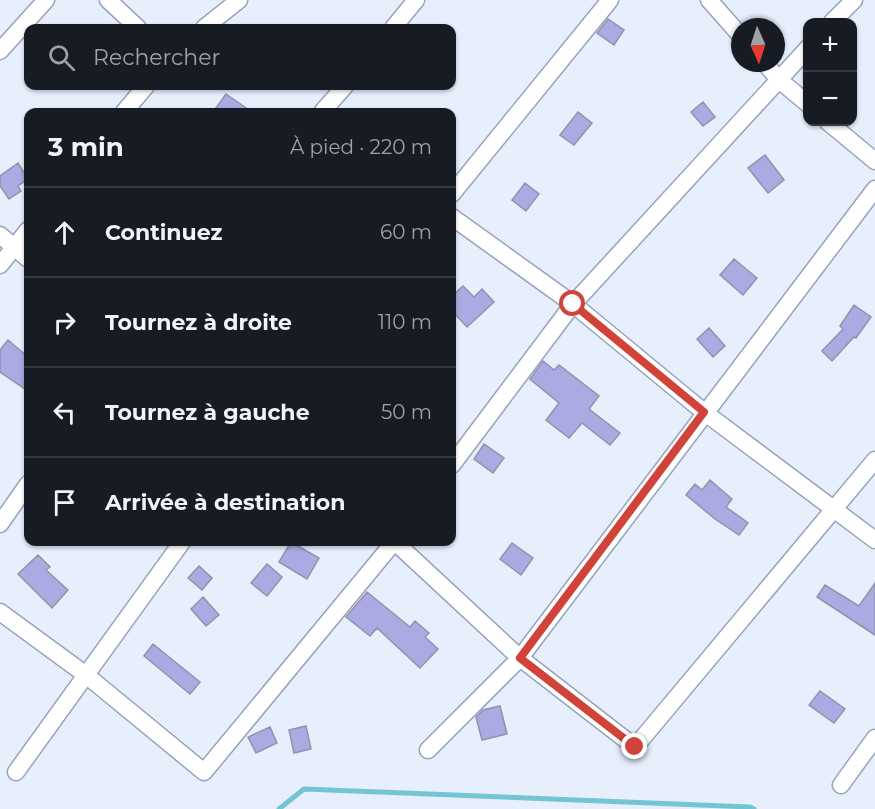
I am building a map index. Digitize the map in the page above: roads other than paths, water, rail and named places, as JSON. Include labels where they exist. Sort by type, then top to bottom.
[{"type":"street","points":[[24,24],[46,0]]},
{"type":"street","points":[[108,0],[134,24]]},
{"type":"street","points":[[209,24],[239,0]]},
{"type":"street","points":[[396,24],[416,0]]},
{"type":"street","points":[[456,189],[610,0]]},
{"type":"street","points":[[709,0],[731,25]]},
{"type":"street","points":[[836,18],[854,0]]},
{"type":"street","points":[[0,51],[24,24]]},
{"type":"street","points":[[456,460],[573,304],[803,52]]},
{"type":"street","points":[[772,72],[803,101]]},
{"type":"street","points":[[127,108],[143,90]]},
{"type":"street","points":[[326,108],[341,90]]},
{"type":"street","points":[[833,126],[875,161]]},
{"type":"street","points":[[428,750],[520,658],[875,189]]},
{"type":"street","points":[[456,220],[573,304],[704,412],[875,540]]},
{"type":"street","points":[[0,235],[24,256]]},
{"type":"street","points":[[0,265],[24,235]]},
{"type":"street","points":[[399,546],[520,658],[635,747],[875,460]]},
{"type":"street","points":[[0,524],[24,490]]},
{"type":"street","points":[[16,772],[179,546]]},
{"type":"street","points":[[0,612],[86,675],[204,772],[392,546]]},
{"type":"street","points":[[840,785],[875,738]]},
{"type":"waterway","points":[[279,809],[304,789],[750,807],[754,809]]}]
